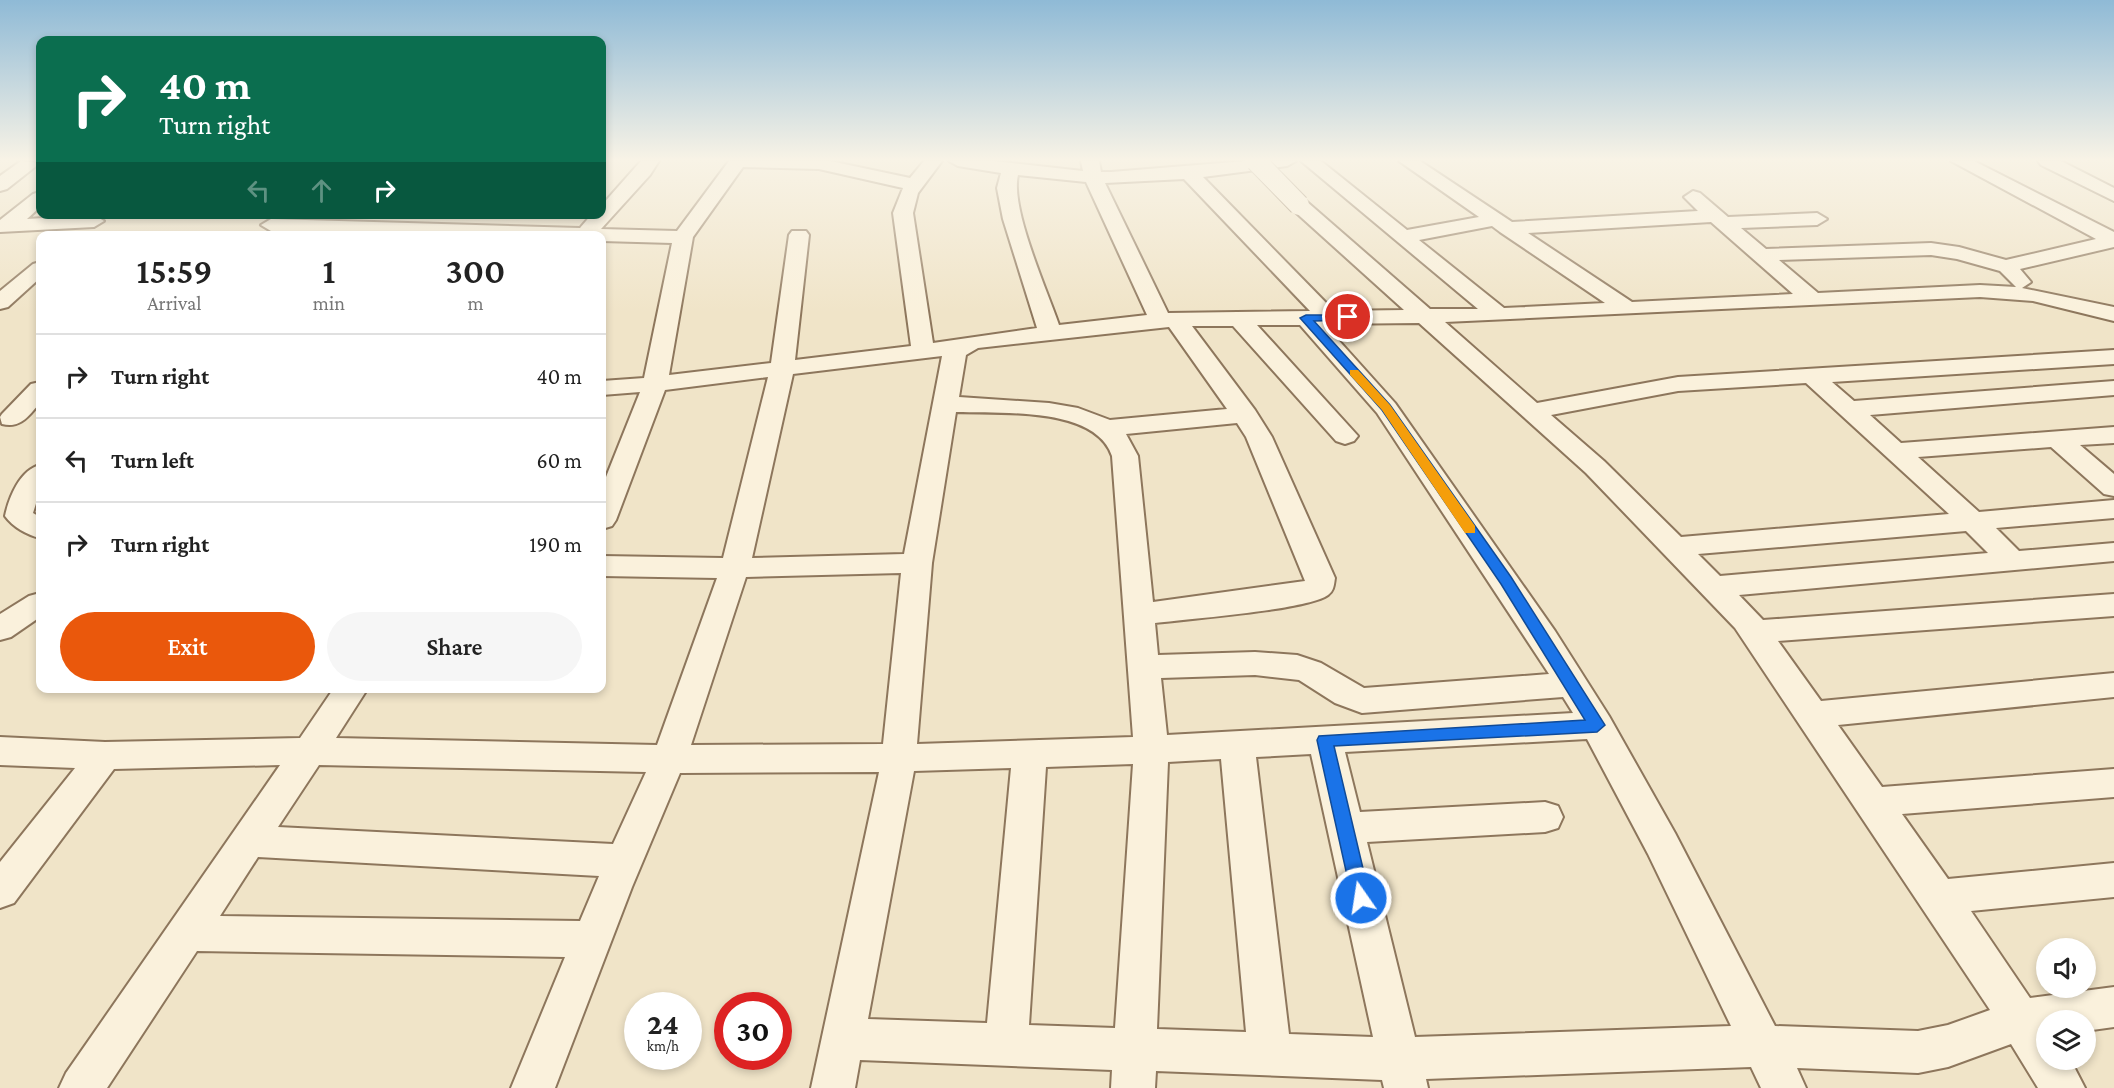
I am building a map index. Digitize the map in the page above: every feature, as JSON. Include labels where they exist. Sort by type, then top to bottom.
[{"type":"street","points":[[3,226],[22,212]]},
{"type":"street","points":[[606,510],[655,384],[683,237],[701,212]]},
{"type":"street","points":[[903,212],[923,351]]},
{"type":"street","points":[[1011,212],[1050,333]]},
{"type":"street","points":[[1113,212],[1168,320],[1246,415],[1259,437],[1308,545],[1320,578],[1318,587],[1302,594],[1139,614]]},
{"type":"street","points":[[1223,212],[1317,318],[1386,408],[1506,581],[1597,725],[1662,844],[1784,1088]]},
{"type":"street","points":[[1307,212],[1595,467],[1713,586],[1754,632],[1939,897],[2063,1088]]},
{"type":"street","points":[[1372,212],[1499,315]]},
{"type":"street","points":[[1482,212],[1627,309]]},
{"type":"street","points":[[1709,212],[1812,299]]},
{"type":"street","points":[[2059,212],[2114,240]]},
{"type":"street","points":[[3,226],[86,219]]},
{"type":"street","points":[[84,231],[97,219]]},
{"type":"street","points":[[375,229],[385,219]]},
{"type":"street","points":[[471,231],[482,219]]},
{"type":"street","points":[[587,231],[598,219]]},
{"type":"street","points":[[1403,237],[1500,224],[1817,219]]},
{"type":"street","points":[[272,225],[412,231]]},
{"type":"street","points":[[606,235],[683,237]]},
{"type":"street","points":[[533,1088],[624,861],[669,759],[735,568],[782,369],[799,235]]},
{"type":"street","points":[[1760,255],[1931,249],[1959,253],[2010,267],[2030,258],[2114,240]]},
{"type":"street","points":[[2010,267],[2010,272],[2032,295]]},
{"type":"street","points":[[0,302],[36,271]]},
{"type":"street","points":[[606,388],[782,369],[960,347],[1050,333],[1168,320],[1499,315],[1980,291],[2032,295],[2114,314]]},
{"type":"street","points":[[1239,319],[1345,436]]},
{"type":"street","points":[[833,1088],[899,758],[916,563],[954,355],[960,347]]},
{"type":"street","points":[[1532,411],[1678,384],[2114,357]]},
{"type":"street","points":[[1812,376],[1892,451],[1973,521],[2012,561]]},
{"type":"street","points":[[1847,409],[2114,388]]},
{"type":"street","points":[[5,419],[36,392]]},
{"type":"street","points":[[946,404],[1054,412],[1088,420],[1106,428],[1120,441],[1125,456],[1151,750],[1134,1069]]},
{"type":"street","points":[[5,419],[36,415]]},
{"type":"street","points":[[1106,428],[1246,415]]},
{"type":"street","points":[[1892,451],[2114,435]]},
{"type":"street","points":[[2056,440],[2114,488]]},
{"type":"street","points":[[36,478],[29,486],[30,499],[19,516],[36,527]]},
{"type":"street","points":[[1674,547],[2114,509]]},
{"type":"street","points":[[1713,586],[2114,552]]},
{"type":"street","points":[[606,566],[735,568],[916,563]]},
{"type":"street","points":[[1754,632],[2114,605]]},
{"type":"street","points":[[0,629],[36,606]]},
{"type":"street","points":[[1144,667],[1296,667],[1310,671],[1346,696],[1362,701],[1571,684]]},
{"type":"street","points":[[1812,715],[2114,686]]},
{"type":"street","points":[[81,1088],[349,693]]},
{"type":"street","points":[[0,751],[105,756],[310,751],[669,759],[899,758],[1151,750],[1597,725]]},
{"type":"street","points":[[1325,740],[1402,1074]]},
{"type":"street","points":[[1237,745],[1270,1055]]},
{"type":"street","points":[[1006,1045],[1030,754]]},
{"type":"street","points":[[0,891],[105,756]]},
{"type":"street","points":[[1872,802],[2114,783]]},
{"type":"street","points":[[1345,828],[1545,817]]},
{"type":"street","points":[[248,841],[624,861]]},
{"type":"street","points":[[1939,897],[2114,880]]},
{"type":"street","points":[[185,933],[592,939]]},
{"type":"street","points":[[843,1040],[1006,1045],[1134,1069],[1270,1055],[1402,1074],[1597,1050],[1762,1046],[1918,1052],[1948,1046],[2020,1020],[2114,1007]]},
{"type":"slow traffic","points":[[1354,372],[1386,408],[1470,529]]},
{"type":"route","points":[[1348,317],[1306,318],[1386,408],[1506,581],[1597,725],[1325,740],[1361,898]]}]
